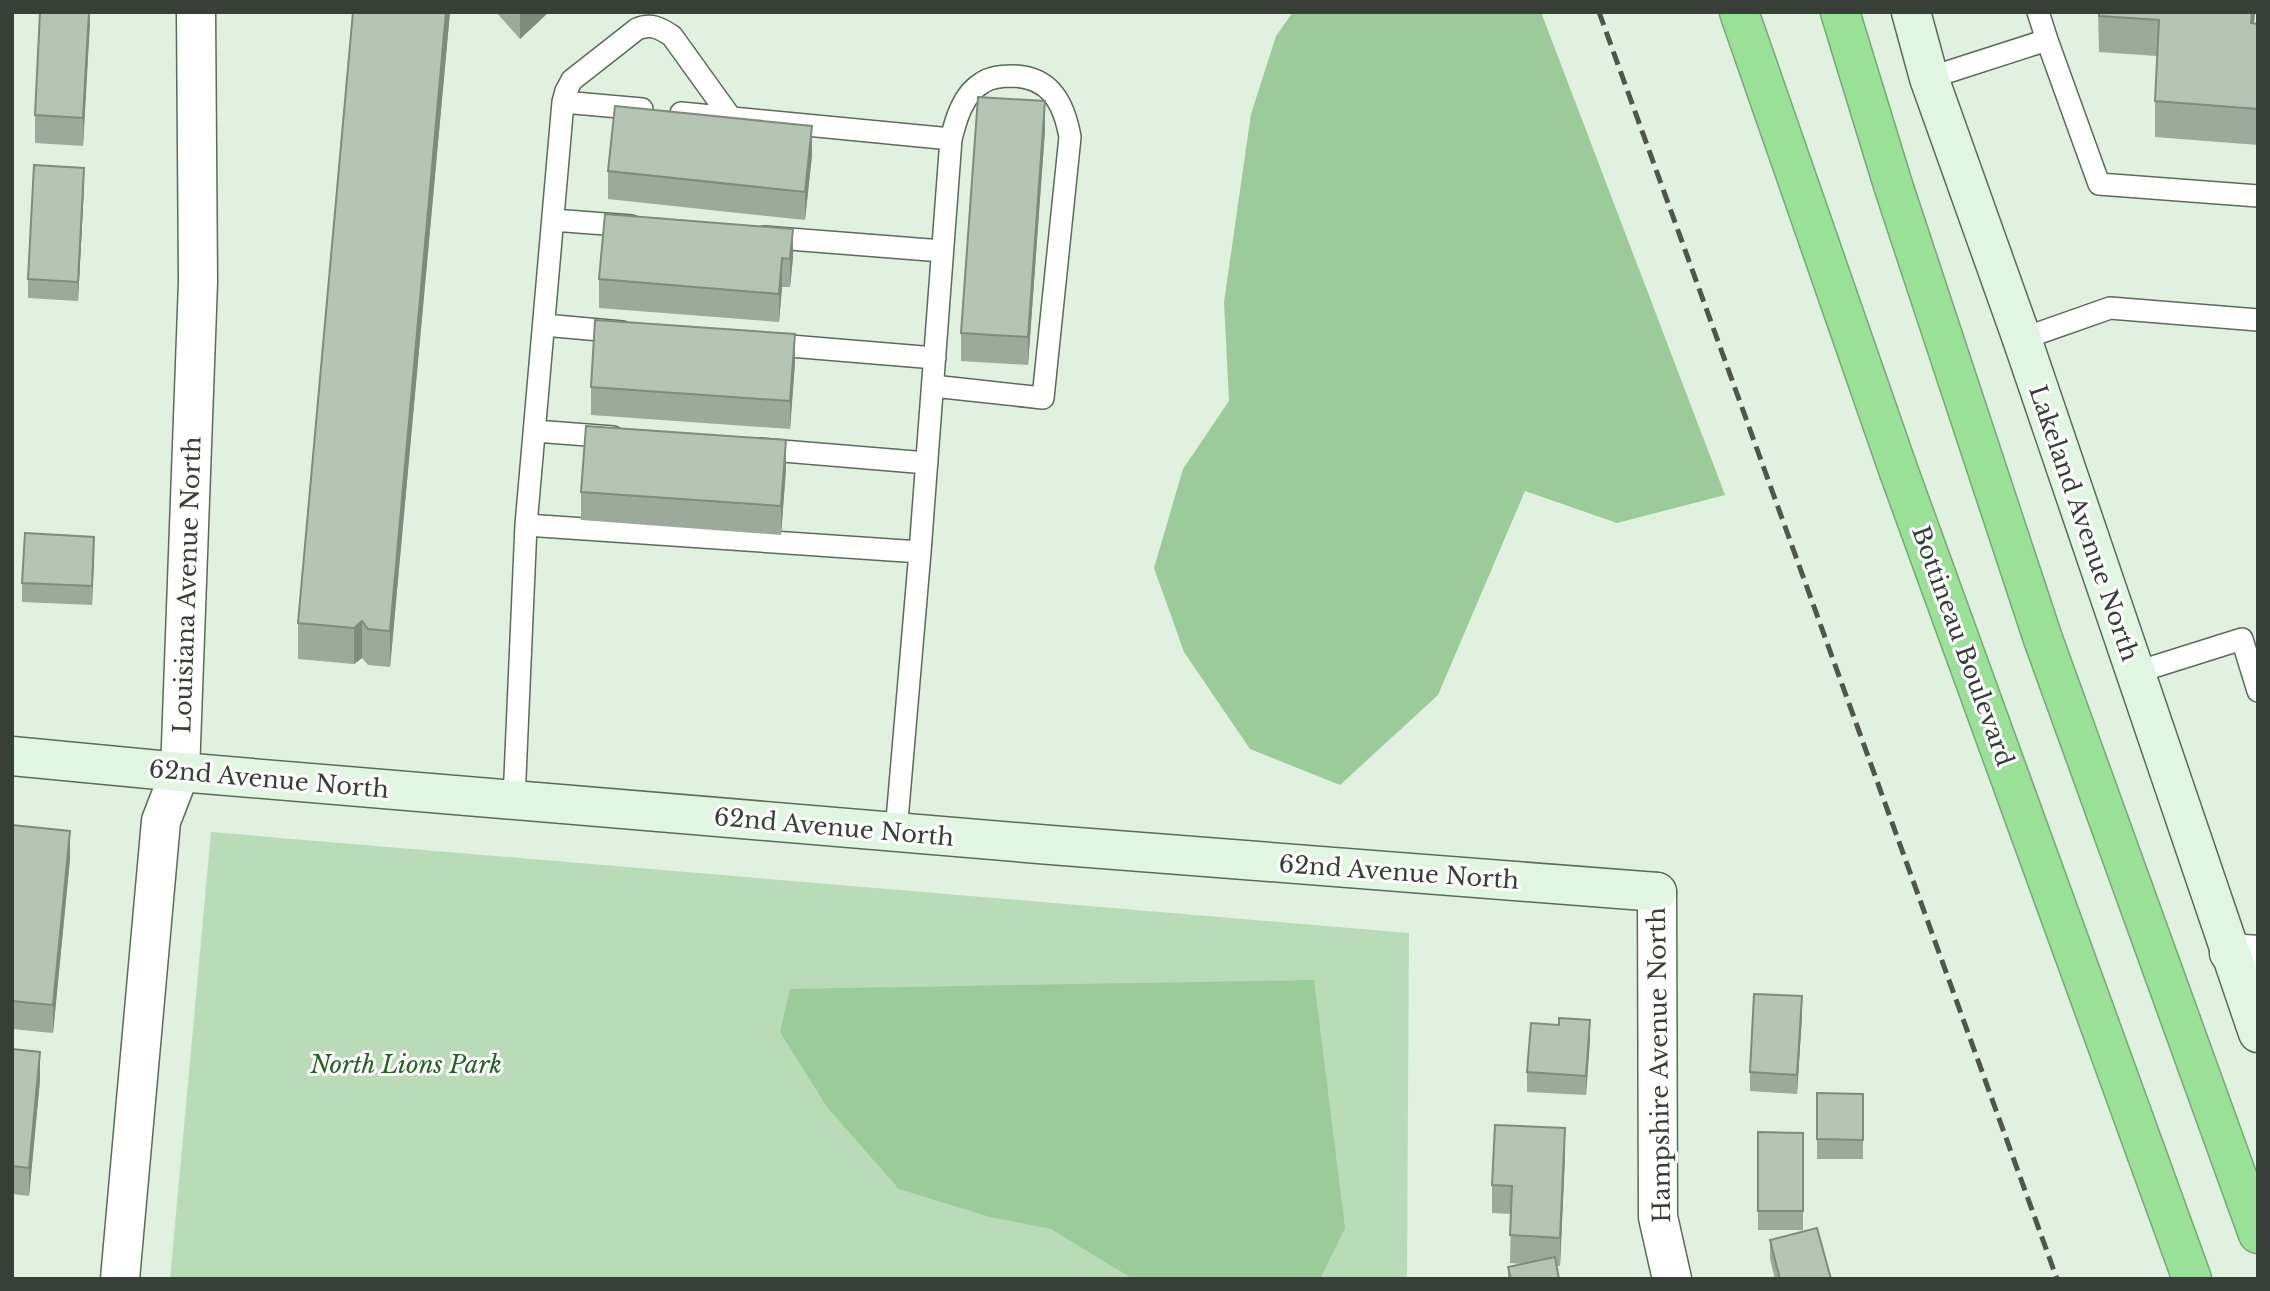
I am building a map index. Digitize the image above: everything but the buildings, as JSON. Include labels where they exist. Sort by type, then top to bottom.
[{"type":"highway","name":"Bottineau Boulevard","points":[[1738,12],[1895,458],[2192,1279]]},
{"type":"highway","points":[[1840,12],[1893,185],[2043,639],[2258,1234]]},
{"type":"street","name":"Louisiana Avenue North","points":[[120,1279],[161,821],[180,772],[198,282],[196,12]]},
{"type":"street","name":"Lakeland Avenue North","points":[[1912,12],[1929,78],[2022,339],[2134,673],[2243,954],[2258,1033]]},
{"type":"street","name":"62nd Avenue North","points":[[12,756],[896,832],[1657,892]]},
{"type":"street","name":"Hampshire Avenue North","points":[[1657,892],[1658,1217],[1672,1279]]},
{"type":"lane","points":[[2038,12],[2099,184],[2258,196]]},
{"type":"lane","points":[[514,800],[526,525],[566,90],[572,80],[637,29],[645,26],[658,27],[672,36],[731,118]]},
{"type":"lane","points":[[1929,78],[2048,40]]},
{"type":"lane","points":[[896,832],[951,139],[958,113],[982,82],[1004,76],[1021,77],[1041,84],[1054,94],[1066,114],[1070,137],[1043,398],[933,386]]},
{"type":"lane","points":[[563,102],[951,139]]},
{"type":"lane","points":[[553,220],[650,228]]},
{"type":"lane","points":[[748,236],[942,251]]},
{"type":"lane","points":[[2022,339],[2110,308],[2258,320]]},
{"type":"lane","points":[[544,325],[638,333]]},
{"type":"lane","points":[[746,342],[934,358]]},
{"type":"lane","points":[[534,430],[629,438]]},
{"type":"lane","points":[[737,447],[927,463]]},
{"type":"lane","points":[[526,525],[920,552]]},
{"type":"lane","points":[[2134,673],[2242,639],[2258,691]]},
{"type":"green space","name":"North Lions Park","points":[[211,832],[1409,933],[1407,1279],[170,1279]]},
{"type":"shaded area","points":[[1293,12],[1541,12],[1725,495],[1617,523],[1525,491],[1438,695],[1340,785],[1250,749],[1184,652],[1154,568],[1183,469],[1229,401],[1224,302],[1251,114],[1276,36]]},
{"type":"shaded area","points":[[1314,980],[1345,1228],[1320,1279],[1133,1279],[1051,1229],[990,1217],[899,1189],[827,1107],[780,1032],[790,989]]},
{"type":"railway","points":[[1599,12],[2057,1279]]}]
